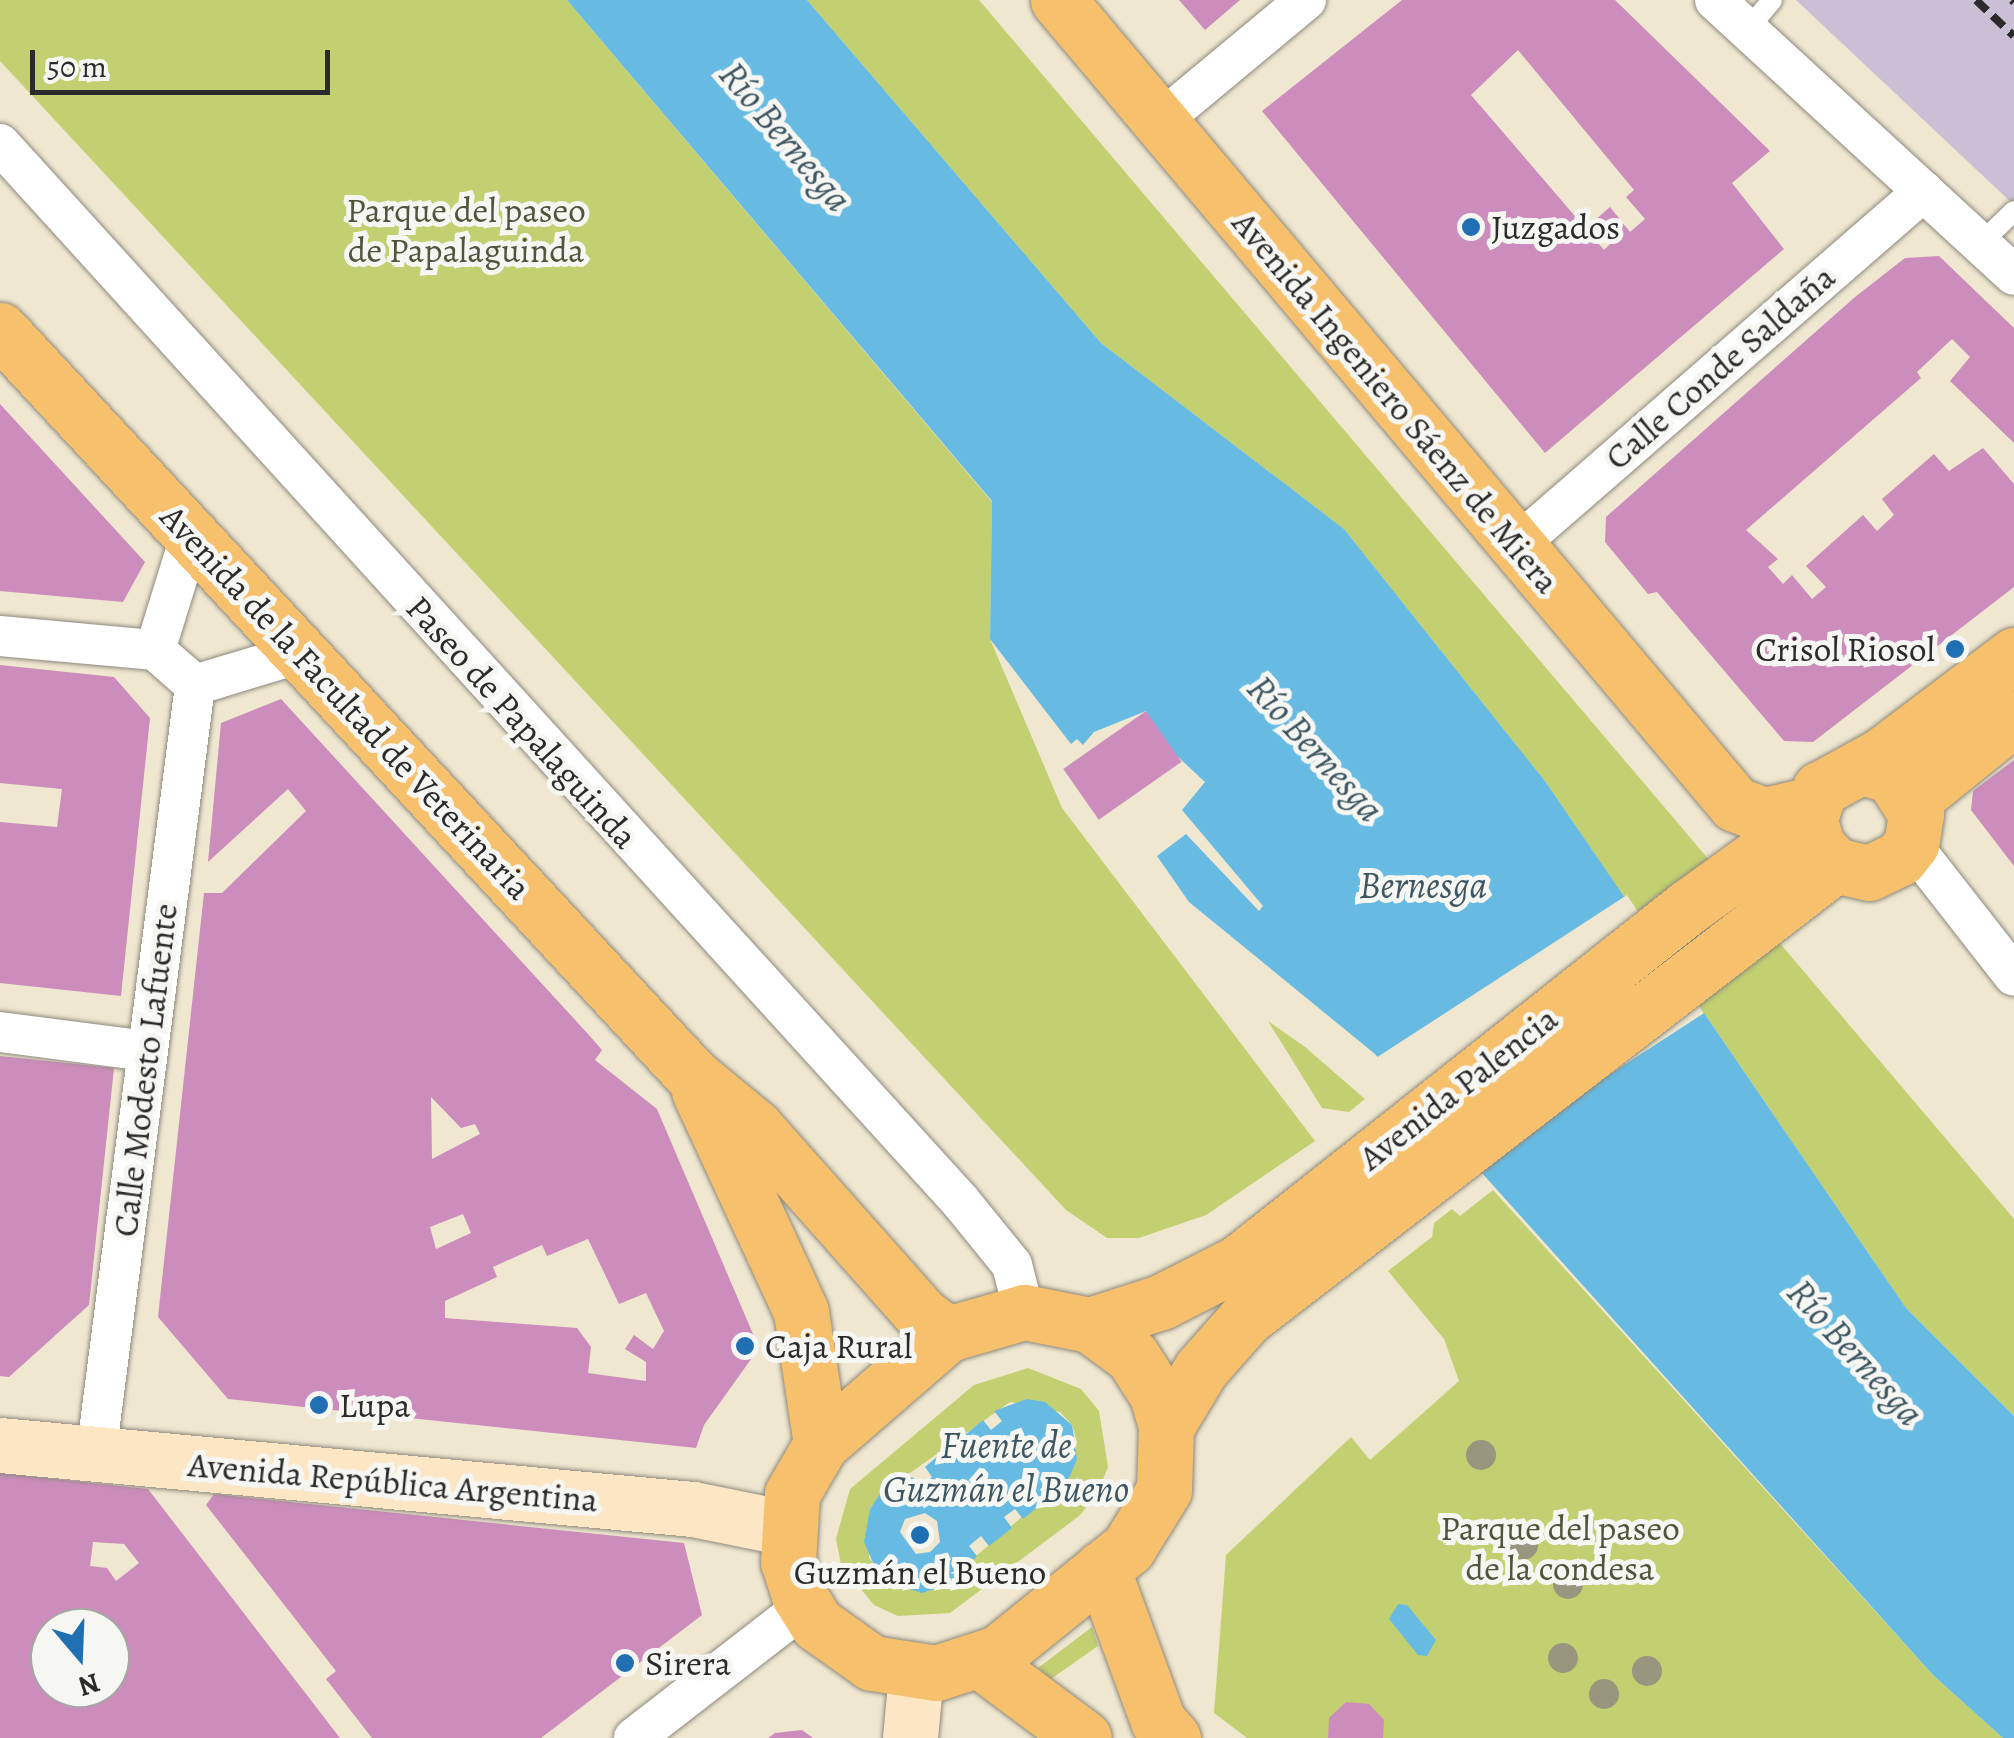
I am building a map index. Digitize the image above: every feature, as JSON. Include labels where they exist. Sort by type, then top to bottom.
[{"type":"main road","name":"Avenida Ingeniero Sáenz de Miera","points":[[1058,0],[1735,804]]},
{"type":"main road","name":"Avenida de la Facultad de Veterinaria","points":[[0,330],[692,1075],[755,1127],[923,1316],[948,1334]]},
{"type":"main road","name":"Avenida Palencia","points":[[1090,1326],[1161,1302],[1238,1263],[1406,1160],[1721,950],[1819,829],[1832,778],[1862,767],[2014,655]]},
{"type":"main road","points":[[1707,893],[1735,804],[1764,816],[1819,829],[1851,872],[1886,868],[1912,822],[2014,718]]},
{"type":"main road","points":[[1862,767],[1892,776],[1912,822]]},
{"type":"main road","name":"Avenida Palencia","points":[[1166,1427],[1201,1369],[1246,1318],[1406,1160],[1707,893],[1819,829]]},
{"type":"main road","name":"Avenida de la Facultad de Veterinaria","points":[[692,1075],[801,1312],[821,1444]]},
{"type":"main road","points":[[1024,1312],[1090,1326],[1132,1356],[1157,1395],[1166,1427],[1164,1490],[1128,1548],[982,1662],[916,1673],[890,1670],[842,1646],[805,1606],[788,1562],[786,1528],[792,1494],[821,1444],[948,1334],[1024,1312]]},
{"type":"main road","points":[[1102,1568],[1158,1721],[1173,1738]]},
{"type":"main road","points":[[982,1662],[1084,1738]]},
{"type":"street","points":[[1160,122],[1306,0]]},
{"type":"street","points":[[1715,0],[1760,15],[1924,191],[2014,275]]},
{"type":"street","name":"Paseo de Papalaguinda","points":[[0,144],[962,1202],[1012,1265],[1024,1312]]},
{"type":"street","name":"Calle Conde Saldaña","points":[[1517,544],[1924,191]]},
{"type":"street","points":[[155,650],[192,534]]},
{"type":"street","points":[[0,636],[155,650],[195,685],[300,652]]},
{"type":"street","name":"Calle Modesto Lafuente","points":[[96,1455],[195,685]]},
{"type":"street","points":[[1912,822],[2014,976]]},
{"type":"street","points":[[0,1032],[146,1050]]},
{"type":"street","name":"Avenida República Argentina","points":[[0,1444],[693,1509],[786,1528]]},
{"type":"street","points":[[634,1738],[805,1606]]},
{"type":"street","points":[[910,1738],[916,1673]]},
{"type":"lane","points":[[1980,244],[2014,210]]},
{"type":"shaded area","points":[[1796,0],[2014,0],[2014,205]]},
{"type":"green space","name":"Parque del paseo de Papalaguinda","points":[[0,0],[567,0],[992,502],[990,639],[1062,808],[1315,1141],[1206,1215],[1139,1238],[1107,1238],[1066,1210],[0,61]]},
{"type":"green space","points":[[807,0],[979,0],[2014,1219],[2014,1416],[1906,1308],[1545,781],[1344,529],[1101,343]]},
{"type":"green space","points":[[1268,1021],[1365,1099],[1349,1112],[1322,1108]]},
{"type":"green space","name":"Parque del paseo de la condesa","points":[[1493,1190],[1933,1675],[2003,1738],[1247,1738],[1214,1713],[1226,1555],[1351,1437],[1370,1460],[1459,1381],[1444,1339],[1388,1271],[1432,1237],[1434,1223],[1452,1209],[1460,1216]]},
{"type":"green space","points":[[1028,1368],[1081,1389],[1099,1411],[1108,1467],[1097,1494],[1079,1516],[950,1613],[898,1616],[874,1605],[841,1565],[836,1539],[850,1489],[974,1385]],"holes":[[[1010,1402],[1060,1412],[1072,1425],[1077,1442],[1070,1476],[976,1556],[967,1571],[891,1583],[869,1558],[870,1509],[879,1495]]]},
{"type":"green space","points":[[1092,1627],[1098,1646],[1051,1679],[1038,1668]]},
{"type":"water","name":"Bernesga","points":[[567,0],[807,0],[1101,343],[1344,529],[1545,781],[1906,1308],[2014,1416],[2014,1738],[2003,1738],[1933,1675],[1375,1054],[1189,902],[1157,856],[1186,834],[1259,911],[1263,906],[1182,810],[1205,782],[1162,742],[1146,711],[1094,732],[1083,745],[1077,739],[1071,744],[990,639],[992,501]]},
{"type":"water","name":"Fuente de Guzmán el Bueno","points":[[1027,1399],[1045,1402],[1072,1425],[1077,1459],[1070,1476],[1059,1490],[1051,1480],[1040,1489],[1048,1499],[1023,1519],[1015,1509],[1004,1517],[1012,1528],[989,1546],[981,1536],[969,1546],[977,1556],[955,1582],[922,1593],[891,1583],[877,1572],[864,1542],[870,1509],[879,1495],[912,1477],[921,1486],[932,1477],[925,1467],[947,1448],[956,1458],[966,1450],[959,1440],[983,1420],[991,1430],[1002,1421],[994,1411]],"holes":[[[925,1513],[937,1521],[940,1542],[930,1552],[916,1554],[900,1532],[905,1519]]]},
{"type":"water","points":[[1398,1604],[1407,1605],[1436,1640],[1427,1656],[1418,1655],[1389,1619]]},
{"type":"pier","points":[[1627,895],[1704,1013],[1453,1176],[1376,1058]]},
{"type":"building","points":[[1179,0],[1240,0],[1205,30]]},
{"type":"building","name":"Juzgados","points":[[1402,0],[1615,0],[1770,151],[1732,183],[1784,249],[1545,453],[1262,111]],"holes":[[[1518,50],[1634,190],[1626,197],[1645,219],[1630,232],[1610,207],[1594,221],[1612,242],[1604,250],[1471,95]]]},
{"type":"building","points":[[1939,256],[2014,328],[2014,443],[1950,381],[1970,357],[1952,339],[1917,372],[1921,378],[1746,530],[1778,559],[1768,567],[1783,584],[1792,575],[1812,599],[1826,587],[1806,566],[1863,515],[1877,531],[1894,515],[1882,499],[1934,454],[1949,471],[1983,448],[2014,484],[2014,587],[1813,742],[1784,741],[1657,592],[1648,594],[1605,542],[1606,517],[1855,297],[1905,258]]},
{"type":"building","points":[[0,404],[145,562],[123,602],[0,591]]},
{"type":"building","points":[[0,665],[114,677],[150,718],[121,996],[0,983],[0,822],[57,827],[62,789],[0,783]]},
{"type":"building","points":[[281,699],[602,1050],[595,1060],[657,1109],[759,1348],[704,1425],[696,1448],[228,1399],[158,1317],[204,893],[222,893],[306,811],[288,789],[208,862],[221,723]],"holes":[[[431,1097],[461,1128],[475,1124],[480,1134],[432,1159]],[[463,1214],[471,1233],[436,1249],[430,1227]],[[588,1239],[619,1304],[646,1293],[664,1331],[653,1349],[634,1335],[625,1349],[646,1362],[646,1381],[588,1373],[591,1347],[577,1328],[445,1318],[445,1301],[497,1277],[493,1267],[542,1245],[547,1256]]]},
{"type":"building","points":[[1146,711],[1182,762],[1099,820],[1063,769]]},
{"type":"building","points":[[2014,760],[2014,866],[1971,810],[1973,791]]},
{"type":"building","points":[[0,1056],[114,1068],[89,1305],[9,1377],[0,1376]]},
{"type":"building","points":[[0,1473],[148,1489],[340,1738],[0,1738]],"holes":[[[93,1542],[124,1544],[139,1563],[116,1581],[107,1568],[90,1566]]]},
{"type":"building","points":[[214,1494],[684,1543],[702,1615],[541,1738],[372,1738],[326,1679],[336,1671],[206,1505]]},
{"type":"building","points":[[1346,1702],[1369,1704],[1384,1720],[1383,1738],[1328,1738],[1329,1718]]},
{"type":"building","points":[[802,1730],[813,1738],[768,1738],[775,1733]]},
{"type":"railway","points":[[1976,0],[2014,36]]},
{"type":"place","name":"Juzgados","points":[[1471,227]]},
{"type":"place","name":"Crisol Riosol","points":[[1955,649]]},
{"type":"place","name":"Caja Rural","points":[[745,1346]]},
{"type":"place","name":"Lupa","points":[[319,1405]]},
{"type":"place","name":"Guzmán el Bueno","points":[[920,1535]]},
{"type":"place","name":"Sirera","points":[[625,1663]]},
{"type":"water label","name":"Río Bernesga","points":[[785,137]]},
{"type":"water label","name":"Río Bernesga","points":[[1315,749]]},
{"type":"water label","name":"Río Bernesga","points":[[1855,1353]]}]
